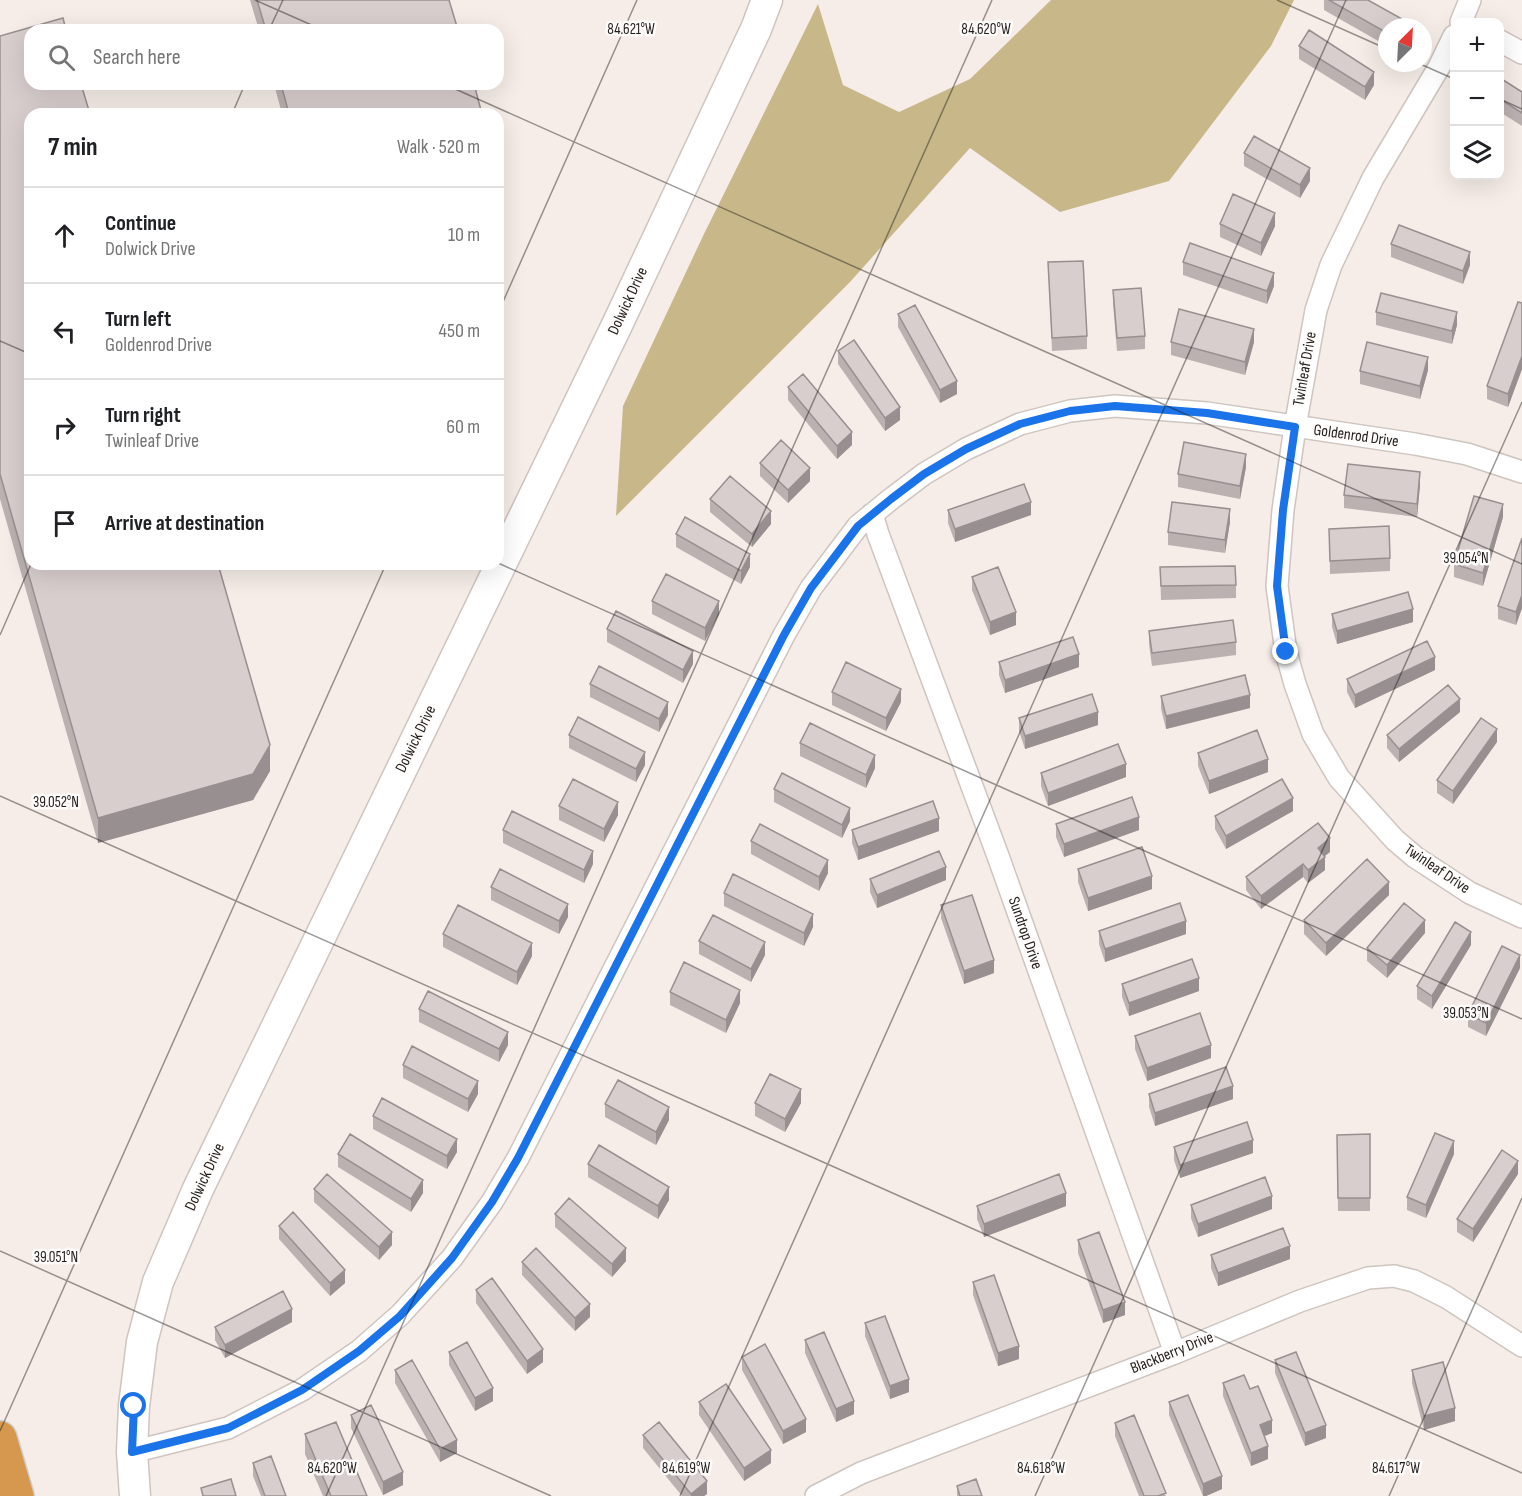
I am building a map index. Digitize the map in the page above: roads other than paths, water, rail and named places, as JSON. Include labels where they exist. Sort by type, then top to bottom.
[{"type":"highway","points":[[0,1438],[17,1496]]},
{"type":"main road","name":"Dolwick Drive","points":[[504,559],[617,325],[768,0]]},
{"type":"main road","name":"Dolwick Drive","points":[[135,1496],[132,1452],[134,1406],[142,1342],[158,1282],[194,1200],[499,570]]},
{"type":"street","points":[[1463,18],[1470,0]]},
{"type":"street","points":[[1504,44],[1522,53]]},
{"type":"street","name":"Twinleaf Drive","points":[[1450,46],[1372,178],[1331,265],[1316,310],[1283,510],[1277,586],[1286,652],[1294,684],[1313,734],[1339,777],[1402,846],[1415,857],[1470,893],[1522,917]]},
{"type":"street","name":"Goldenrod Drive","points":[[132,1452],[228,1428],[302,1390],[359,1351],[400,1316],[452,1258],[492,1202],[518,1158],[784,635],[811,588],[858,526],[924,474],[966,449],[1020,424],[1070,411],[1115,406],[1207,413],[1415,444],[1467,454],[1522,472]]},
{"type":"street","name":"Sundrop Drive","points":[[872,514],[998,856],[1175,1353]]},
{"type":"street","name":"Blackberry Drive","points":[[816,1496],[861,1473],[1175,1353],[1300,1301],[1368,1278],[1394,1276],[1414,1281],[1446,1296],[1522,1346]]}]
